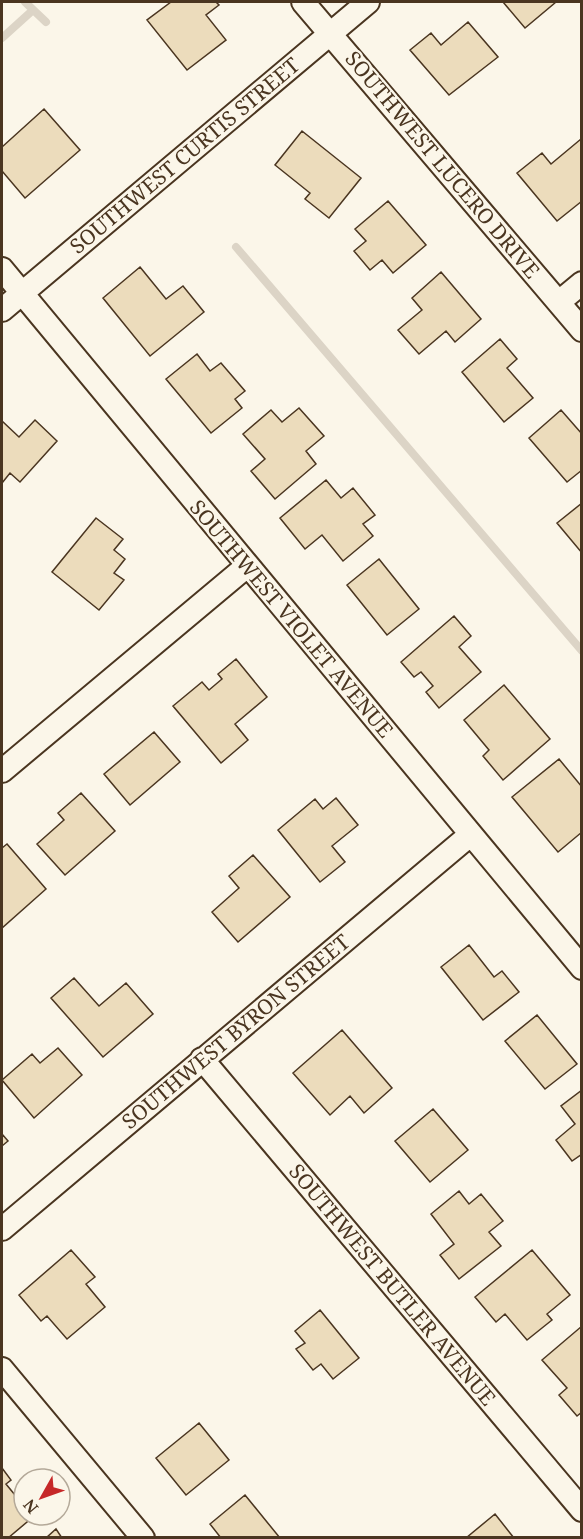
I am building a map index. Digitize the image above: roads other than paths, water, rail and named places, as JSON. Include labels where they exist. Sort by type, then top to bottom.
[{"type":"street","name":"SOUTHWEST LUCERO DRIVE","points":[[303,2],[582,330]]},
{"type":"street","name":"SOUTHWEST CURTIS STREET","points":[[2,310],[368,2]]},
{"type":"street","name":"SOUTHWEST VIOLET AVENUE","points":[[2,269],[582,968]]},
{"type":"street","points":[[559,302],[582,283]]},
{"type":"street","points":[[2,771],[247,566]]},
{"type":"street","name":"SOUTHWEST BYRON STREET","points":[[2,1229],[470,835]]},
{"type":"street","name":"SOUTHWEST BUTLER AVENUE","points":[[202,1059],[582,1510]]},
{"type":"street","points":[[2,1369],[143,1538]]},
{"type":"waterway","points":[[25,2],[46,22]]},
{"type":"waterway","points":[[2,38],[33,10]]},
{"type":"waterway","points":[[236,247],[582,651]]}]
